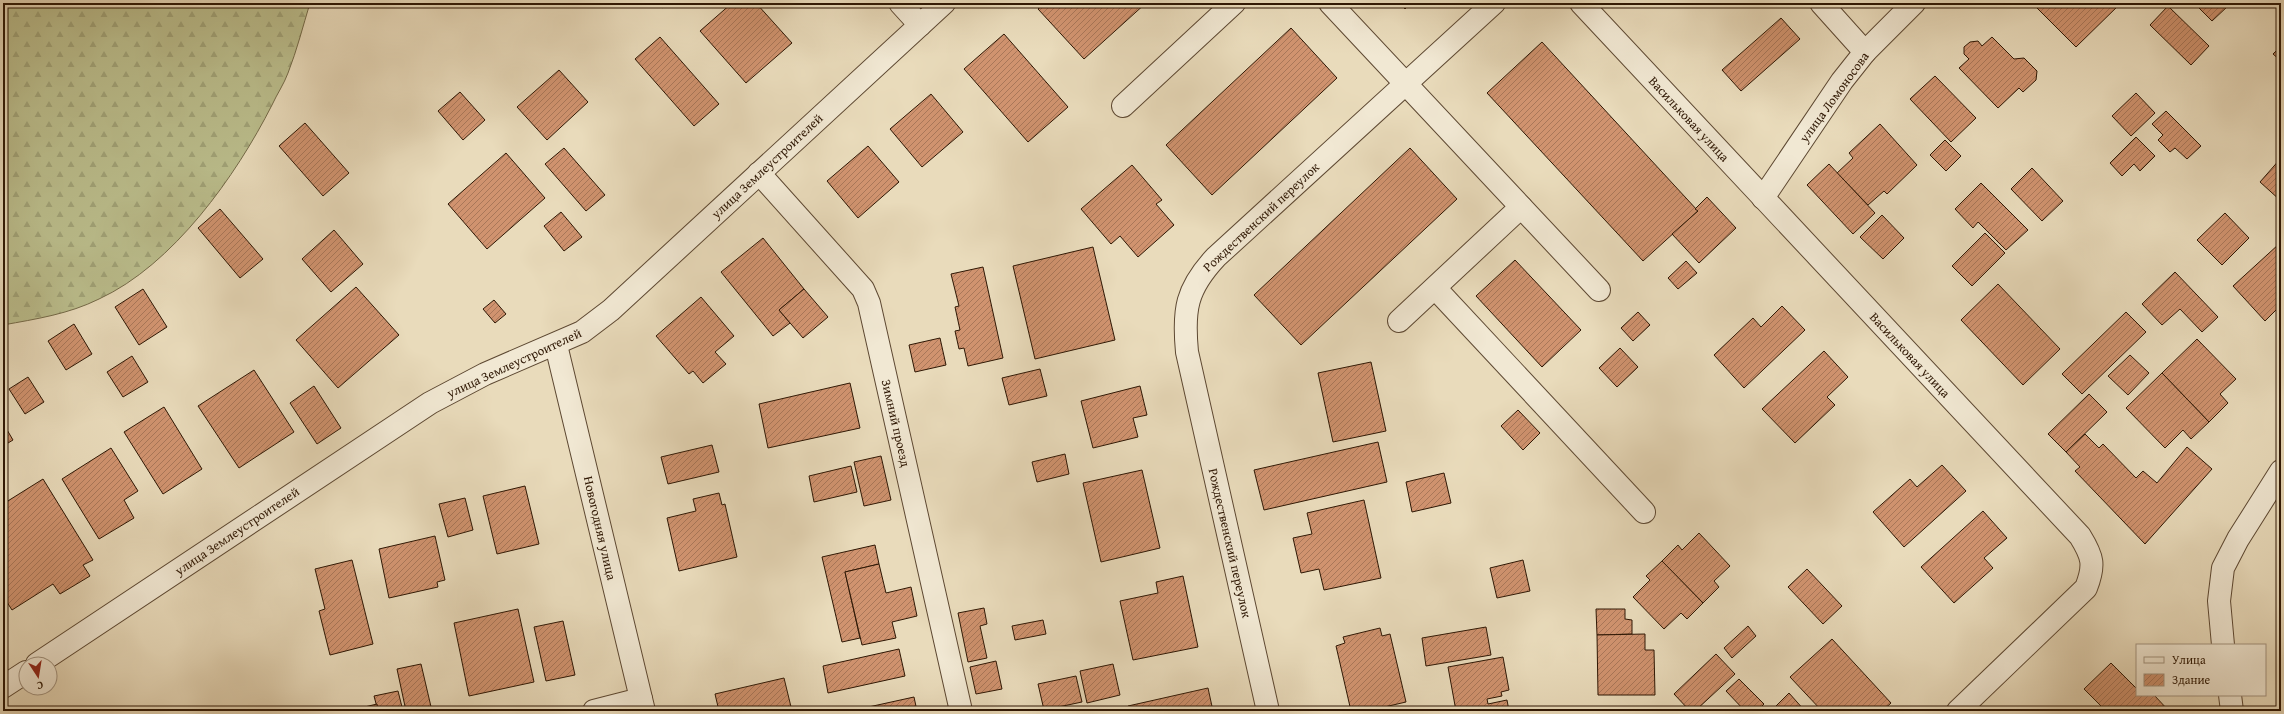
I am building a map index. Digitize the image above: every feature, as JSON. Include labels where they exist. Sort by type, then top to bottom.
[{"type":"street","points":[[900,3],[920,25]]},
{"type":"street","name":"улица Землеустроителей","points":[[49,656],[430,403],[485,374],[556,345],[582,332],[611,310],[944,3]]},
{"type":"street","points":[[1123,106],[1234,3]]},
{"type":"street","points":[[1330,3],[1405,85],[1599,290]]},
{"type":"street","name":"Рождественский переулок","points":[[1268,711],[1187,352],[1185,309],[1192,288],[1202,272],[1216,258],[1494,3]]},
{"type":"street","name":"Васильковая улица","points":[[1581,3],[2080,536],[2090,553],[2093,572],[2086,588],[1958,711]]},
{"type":"street","points":[[1821,3],[1865,52]]},
{"type":"street","name":"улица Ломоносова","points":[[1763,198],[1842,81],[1865,52],[1914,3]]},
{"type":"street","name":"Зимний проезд","points":[[758,173],[863,289],[869,303],[961,711]]},
{"type":"street","points":[[1399,321],[1436,289],[1521,207]]},
{"type":"street","points":[[1436,289],[1644,512]]},
{"type":"street","name":"Новогодняя улица","points":[[556,345],[642,705]]},
{"type":"street","points":[[2223,644],[2219,600],[2223,568],[2238,539],[2281,471]]},
{"type":"street","points":[[3,687],[18,677]]},
{"type":"street","points":[[2230,696],[2232,711]]},
{"type":"street","points":[[594,711],[642,705]]},
{"type":"green space","points":[[3,3],[310,3],[297,47],[286,77],[257,132],[221,189],[200,216],[177,241],[152,264],[126,284],[99,299],[76,309],[3,325]]},
{"type":"building","points":[[657,3],[668,3],[662,8]]},
{"type":"building","points":[[732,3],[756,3],[792,43],[746,83],[700,31]]},
{"type":"building","points":[[860,3],[870,3],[865,8]]},
{"type":"building","points":[[1045,3],[1146,3],[1084,59],[1038,9]]},
{"type":"building","points":[[1400,3],[1411,3],[1405,9]]},
{"type":"building","points":[[2036,3],[2121,3],[2076,47],[2034,5]]},
{"type":"building","points":[[2194,3],[2224,3],[2228,6],[2212,21]]},
{"type":"building","points":[[2168,6],[2209,46],[2191,65],[2150,25]]},
{"type":"building","points":[[1781,18],[1800,39],[1741,91],[1722,70]]},
{"type":"building","points":[[1291,28],[1337,78],[1212,195],[1166,145]]},
{"type":"building","points":[[1004,34],[1068,107],[1028,142],[964,69]]},
{"type":"building","points":[[660,37],[719,104],[694,126],[635,59]]},
{"type":"building","points":[[1992,37],[2014,59],[2024,58],[2037,71],[2036,80],[2023,92],[2019,88],[1998,108],[1959,68],[1969,59],[1964,54],[1964,47],[1970,42],[1978,41],[1982,46]]},
{"type":"building","points":[[1542,42],[1698,211],[1643,261],[1487,93]]},
{"type":"building","points":[[2281,46],[2281,61],[2273,54]]},
{"type":"building","points":[[559,70],[588,102],[547,140],[517,107]]},
{"type":"building","points":[[1935,76],[1976,118],[1951,142],[1910,99]]},
{"type":"building","points":[[460,92],[485,120],[463,140],[438,111]]},
{"type":"building","points":[[2136,93],[2155,113],[2131,136],[2112,116]]},
{"type":"building","points":[[931,94],[963,132],[922,167],[890,129]]},
{"type":"building","points":[[2166,111],[2201,146],[2187,159],[2175,148],[2170,152],[2158,140],[2163,135],[2152,124]]},
{"type":"building","points":[[305,123],[349,173],[323,196],[279,146]]},
{"type":"building","points":[[1880,124],[1917,165],[1887,194],[1884,191],[1868,205],[1837,173],[1853,158],[1849,153]]},
{"type":"building","points":[[2136,137],[2155,156],[2140,171],[2134,164],[2122,176],[2110,163]]},
{"type":"building","points":[[1945,140],[1961,156],[1946,171],[1930,155]]},
{"type":"building","points":[[868,146],[899,182],[858,218],[827,181]]},
{"type":"building","points":[[564,148],[605,195],[586,211],[545,164]]},
{"type":"building","points":[[1410,148],[1457,199],[1301,345],[1254,295]]},
{"type":"building","points":[[506,153],[545,198],[487,249],[448,204]]},
{"type":"building","points":[[2281,158],[2281,201],[2260,182]]},
{"type":"building","points":[[1829,164],[1875,213],[1853,234],[1807,185]]},
{"type":"building","points":[[1132,165],[1162,200],[1156,204],[1174,225],[1138,257],[1120,236],[1111,244],[1081,209]]},
{"type":"building","points":[[2032,168],[2063,201],[2042,221],[2011,189]]},
{"type":"building","points":[[1981,183],[2028,230],[2006,250],[1978,222],[1973,228],[1955,209]]},
{"type":"building","points":[[1707,197],[1736,228],[1699,263],[1672,234],[1698,211],[1695,209]]},
{"type":"building","points":[[220,209],[263,259],[240,278],[198,228]]},
{"type":"building","points":[[561,212],[582,237],[564,251],[544,226]]},
{"type":"building","points":[[2225,213],[2249,238],[2222,265],[2197,240]]},
{"type":"building","points":[[1882,215],[1904,238],[1883,259],[1860,237]]},
{"type":"building","points":[[334,230],[363,264],[331,292],[302,259]]},
{"type":"building","points":[[1985,233],[2005,253],[1972,286],[1952,266]]},
{"type":"building","points":[[763,238],[804,289],[779,310],[790,323],[773,336],[721,272]]},
{"type":"building","points":[[2279,244],[2281,246],[2281,305],[2265,321],[2233,286]]},
{"type":"building","points":[[1093,247],[1115,340],[1035,359],[1013,266]]},
{"type":"building","points":[[1515,260],[1581,330],[1542,367],[1476,296]]},
{"type":"building","points":[[1686,261],[1697,273],[1678,289],[1668,278]]},
{"type":"building","points":[[983,267],[1003,358],[968,366],[964,348],[959,349],[955,331],[960,330],[955,307],[959,306],[951,274]]},
{"type":"building","points":[[2175,272],[2218,317],[2202,332],[2180,309],[2162,325],[2142,304]]},
{"type":"building","points":[[1998,284],[2060,349],[2023,385],[1961,320]]},
{"type":"building","points":[[356,287],[399,335],[338,388],[296,340]]},
{"type":"building","points":[[143,289],[167,327],[139,345],[115,307]]},
{"type":"building","points":[[804,289],[828,317],[803,338],[779,310]]},
{"type":"building","points":[[701,297],[734,336],[715,352],[726,364],[703,383],[693,371],[689,374],[656,336]]},
{"type":"building","points":[[494,300],[506,314],[495,323],[483,309]]},
{"type":"building","points":[[1782,306],[1805,330],[1744,388],[1714,355],[1753,318],[1761,327]]},
{"type":"building","points":[[1638,312],[1650,325],[1633,341],[1621,328]]},
{"type":"building","points":[[2126,312],[2146,332],[2082,394],[2062,374]]},
{"type":"building","points":[[74,324],[92,354],[66,370],[48,341]]},
{"type":"building","points":[[940,338],[946,365],[915,372],[909,345]]},
{"type":"building","points":[[2197,339],[2236,379],[2220,394],[2228,403],[2209,422],[2162,373]]},
{"type":"building","points":[[1620,348],[1638,367],[1617,387],[1599,368]]},
{"type":"building","points":[[1824,351],[1848,377],[1827,397],[1835,405],[1795,443],[1762,409]]},
{"type":"building","points":[[2130,355],[2149,373],[2128,395],[2108,376]]},
{"type":"building","points":[[132,356],[148,382],[123,397],[107,372]]},
{"type":"building","points":[[1371,362],[1386,431],[1333,442],[1318,373]]},
{"type":"building","points":[[1040,369],[1047,396],[1009,405],[1002,378]]},
{"type":"building","points":[[254,370],[294,432],[239,468],[198,406]]},
{"type":"building","points":[[2162,373],[2209,422],[2191,439],[2183,430],[2165,448],[2126,408]]},
{"type":"building","points":[[28,377],[44,402],[25,414],[9,389]]},
{"type":"building","points":[[850,383],[860,428],[768,448],[759,404]]},
{"type":"building","points":[[314,386],[341,428],[317,444],[290,403]]},
{"type":"building","points":[[1140,386],[1147,415],[1133,418],[1138,437],[1093,448],[1081,401]]},
{"type":"building","points":[[2089,394],[2107,412],[2066,452],[2048,434]]},
{"type":"building","points":[[164,407],[202,469],[163,494],[124,432]]},
{"type":"building","points":[[1518,410],[1540,433],[1523,450],[1501,426]]},
{"type":"building","points":[[3,423],[13,440],[3,446]]},
{"type":"building","points":[[2085,434],[2099,448],[2103,444],[2136,478],[2143,471],[2157,483],[2187,447],[2212,469],[2145,544],[2075,471],[2080,467],[2066,452]]},
{"type":"building","points":[[1378,442],[1387,482],[1264,510],[1254,470]]},
{"type":"building","points":[[712,445],[719,472],[668,484],[661,457]]},
{"type":"building","points":[[111,448],[138,491],[124,500],[134,518],[99,539],[62,479]]},
{"type":"building","points":[[1065,454],[1069,474],[1037,482],[1032,462]]},
{"type":"building","points":[[881,456],[891,500],[864,506],[854,462]]},
{"type":"building","points":[[1942,465],[1966,491],[1904,547],[1873,512],[1910,479],[1917,487]]},
{"type":"building","points":[[851,466],[857,492],[814,502],[809,476]]},
{"type":"building","points":[[1142,470],[1160,548],[1101,562],[1083,483]]},
{"type":"building","points":[[1444,473],[1451,503],[1412,512],[1406,482]]},
{"type":"building","points":[[43,479],[93,560],[83,565],[90,576],[60,594],[53,584],[12,610],[3,596],[3,504]]},
{"type":"building","points":[[525,486],[539,544],[497,554],[483,496]]},
{"type":"building","points":[[719,493],[722,505],[725,504],[737,557],[679,571],[667,518],[696,511],[693,499]]},
{"type":"building","points":[[465,498],[473,530],[448,537],[439,504]]},
{"type":"building","points":[[1364,500],[1381,578],[1324,590],[1319,569],[1301,573],[1293,538],[1312,534],[1307,513]]},
{"type":"building","points":[[1983,511],[2007,538],[1984,558],[1993,568],[1954,603],[1921,567]]},
{"type":"building","points":[[1699,533],[1730,566],[1714,581],[1719,587],[1703,603],[1662,561],[1678,545],[1682,550]]},
{"type":"building","points":[[435,536],[445,580],[437,582],[438,587],[389,598],[379,549]]},
{"type":"building","points":[[875,545],[879,564],[845,572],[860,638],[842,642],[822,557]]},
{"type":"building","points":[[352,560],[373,644],[330,655],[319,611],[325,609],[315,569]]},
{"type":"building","points":[[1523,560],[1530,591],[1497,598],[1490,568]]},
{"type":"building","points":[[1662,561],[1703,603],[1687,619],[1681,613],[1664,629],[1633,597],[1650,580],[1646,576]]},
{"type":"building","points":[[879,564],[886,593],[911,587],[917,616],[892,622],[896,638],[862,645],[845,572]]},
{"type":"building","points":[[1807,569],[1842,606],[1823,624],[1788,587]]},
{"type":"building","points":[[1183,576],[1198,647],[1133,660],[1120,601],[1158,593],[1156,582]]},
{"type":"building","points":[[984,608],[987,624],[980,626],[987,658],[968,662],[958,613]]},
{"type":"building","points":[[518,609],[534,682],[469,696],[454,623]]},
{"type":"building","points":[[1596,609],[1625,609],[1625,619],[1632,620],[1632,634],[1597,635]]},
{"type":"building","points":[[1043,620],[1046,634],[1015,640],[1012,626]]},
{"type":"building","points":[[563,621],[575,675],[546,681],[534,627]]},
{"type":"building","points":[[1748,626],[1756,636],[1732,658],[1724,648]]},
{"type":"building","points":[[1486,627],[1491,655],[1426,666],[1422,638]]},
{"type":"building","points":[[1380,628],[1382,636],[1390,634],[1406,702],[1367,711],[1351,711],[1336,646],[1345,643],[1343,637]]},
{"type":"building","points":[[1645,634],[1645,650],[1654,650],[1655,695],[1598,695],[1597,635]]},
{"type":"building","points":[[1832,639],[1891,703],[1882,711],[1822,711],[1790,677]]},
{"type":"building","points":[[899,649],[905,676],[828,693],[823,666]]},
{"type":"building","points":[[1716,654],[1735,674],[1695,711],[1690,711],[1674,694]]},
{"type":"building","points":[[1503,657],[1509,690],[1501,692],[1502,696],[1487,699],[1488,704],[1507,700],[1509,711],[1456,711],[1448,667]]},
{"type":"building","points":[[996,661],[1002,689],[976,694],[970,667]]},
{"type":"building","points":[[2111,663],[2136,688],[2136,696],[2155,696],[2169,711],[2106,711],[2084,689]]},
{"type":"building","points":[[421,664],[432,711],[406,711],[397,669]]},
{"type":"building","points":[[1113,664],[1120,695],[1087,703],[1080,671]]},
{"type":"building","points":[[1076,676],[1082,702],[1044,710],[1038,684]]},
{"type":"building","points":[[784,678],[792,711],[719,711],[715,694]]},
{"type":"building","points":[[1739,679],[1764,704],[1757,711],[1745,711],[1726,691]]},
{"type":"building","points":[[1208,688],[1213,711],[1129,711],[1128,706]]},
{"type":"building","points":[[398,691],[403,711],[378,711],[374,696]]},
{"type":"building","points":[[1789,693],[1805,711],[1777,711],[1774,708]]},
{"type":"building","points":[[914,697],[917,711],[865,711],[864,708]]},
{"type":"building","points":[[377,704],[378,711],[348,711]]},
{"type":"building","points":[[1437,708],[1438,711],[1428,711]]}]
